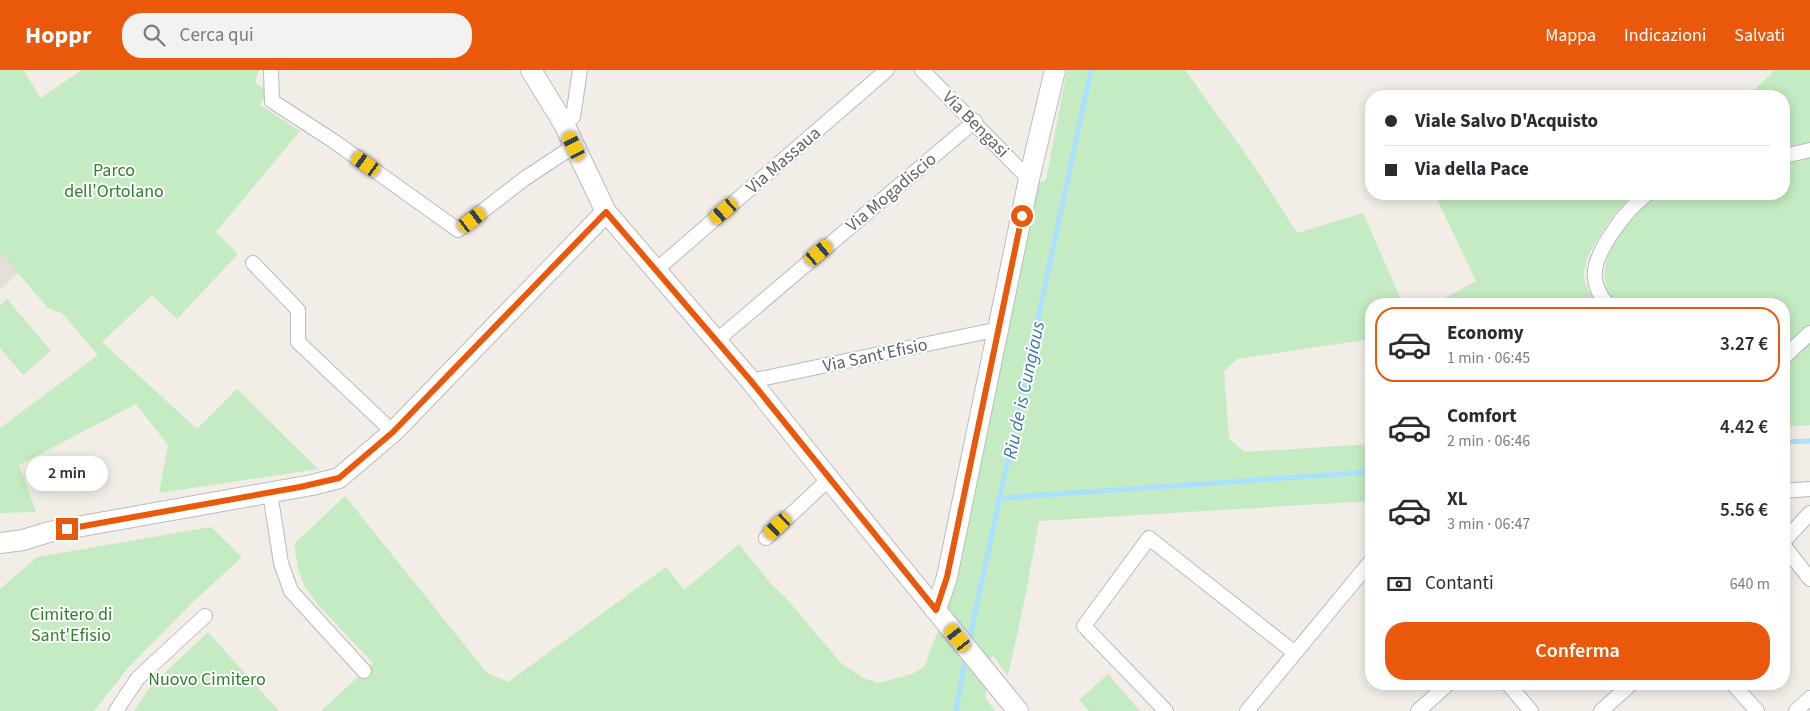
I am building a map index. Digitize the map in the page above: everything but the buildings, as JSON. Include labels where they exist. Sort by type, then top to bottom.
[{"type":"street","points":[[531,70],[564,124],[606,212],[751,381],[1018,711]]},
{"type":"street","points":[[564,124],[572,117],[580,70]]},
{"type":"street","name":"Via Massaua","points":[[656,270],[887,70]]},
{"type":"street","name":"Via Bengasi","points":[[922,70],[1029,179]]},
{"type":"street","points":[[941,616],[947,577],[1029,179],[1055,70]]},
{"type":"street","points":[[271,72],[272,101],[335,142],[458,230],[524,179],[574,146]]},
{"type":"street","name":"Via Mogadiscio","points":[[716,341],[974,121]]},
{"type":"street","points":[[1790,155],[1810,150]]},
{"type":"street","points":[[1602,298],[1595,279],[1595,266],[1613,232],[1639,200]]},
{"type":"street","points":[[0,543],[23,540],[49,532],[312,485],[339,478],[393,432],[606,212]]},
{"type":"street","points":[[252,263],[298,310],[298,342],[393,432]]},
{"type":"street","name":"Via Sant'Efisio","points":[[751,381],[999,329]]},
{"type":"street","points":[[1790,352],[1810,333]]},
{"type":"street","points":[[766,538],[829,479]]},
{"type":"street","points":[[1790,491],[1810,489]]},
{"type":"street","points":[[270,493],[281,563],[291,590],[364,671]]},
{"type":"street","points":[[1790,535],[1810,513]]},
{"type":"street","points":[[1166,711],[1084,626],[1149,538],[1295,653]]},
{"type":"street","points":[[0,555],[23,540]]},
{"type":"street","points":[[1790,553],[1810,578]]},
{"type":"street","points":[[1247,711],[1365,568]]},
{"type":"street","points":[[116,711],[138,678],[205,616]]},
{"type":"street","points":[[1418,711],[1441,690]]},
{"type":"street","points":[[1513,690],[1531,711]]},
{"type":"street","points":[[1601,711],[1624,690]]},
{"type":"street","points":[[1738,690],[1757,711]]},
{"type":"street","points":[[1796,711],[1810,698]]},
{"type":"shaded area","points":[[0,252],[18,273],[0,290]]},
{"type":"green space","name":"Parco dell'Ortolano","points":[[0,70],[23,70],[41,98],[82,70],[259,70],[255,83],[268,91],[260,105],[300,131],[216,232],[238,254],[177,319],[152,295],[102,342],[197,429],[237,389],[318,469],[159,493],[168,445],[136,404],[19,465],[36,512],[0,513],[0,428],[98,355],[62,313],[48,308],[0,252]]},
{"type":"green space","points":[[1067,70],[1185,70],[1255,167],[1297,233],[1363,213],[1400,298],[1365,298],[1365,340],[1237,359],[1224,371],[1229,439],[1245,452],[1365,444],[1365,501],[1039,521],[1008,676],[992,654],[985,697],[995,711],[321,711],[373,663],[319,606],[305,587],[299,572],[294,544],[345,496],[487,673],[508,682],[666,567],[684,590],[739,544],[770,583],[785,597],[841,663],[863,678],[878,683],[912,674],[924,667],[951,597],[1035,184],[1046,180]]},
{"type":"green space","points":[[1775,70],[1810,70],[1810,146],[1790,151],[1790,90],[1754,90]]},
{"type":"green space","points":[[1810,155],[1810,325],[1790,343],[1790,298],[1612,298],[1607,290],[1604,275],[1607,261],[1621,233],[1650,200],[1790,200],[1790,159]]},
{"type":"green space","points":[[1437,200],[1628,200],[1603,231],[1586,264],[1585,281],[1593,298],[1445,298],[1476,281]]},
{"type":"green space","points":[[7,299],[51,351],[23,375],[0,348],[0,305]]},
{"type":"green space","points":[[1810,342],[1810,425],[1790,427],[1790,360]]},
{"type":"green space","name":"Cimitero di Sant'Efisio","points":[[211,527],[242,557],[193,602],[127,669],[94,711],[0,711],[0,589],[37,557]]},
{"type":"green space","name":"Nuovo Cimitero","points":[[208,632],[279,711],[134,711],[150,687]]},
{"type":"green space","points":[[1108,674],[1140,711],[1089,711],[1079,700]]},
{"type":"waterway","name":"Riu de is Cungiaus","points":[[969,642],[1091,70]]},
{"type":"waterway","points":[[1790,442],[1810,441]]},
{"type":"waterway","points":[[1000,498],[1365,472]]},
{"type":"waterway","name":"Riu de is Cungiaus","points":[[956,711],[966,655]]},
{"type":"route","points":[[67,529],[270,493],[339,478],[393,432],[606,212],[751,381],[936,610],[947,577],[1022,216]]}]
